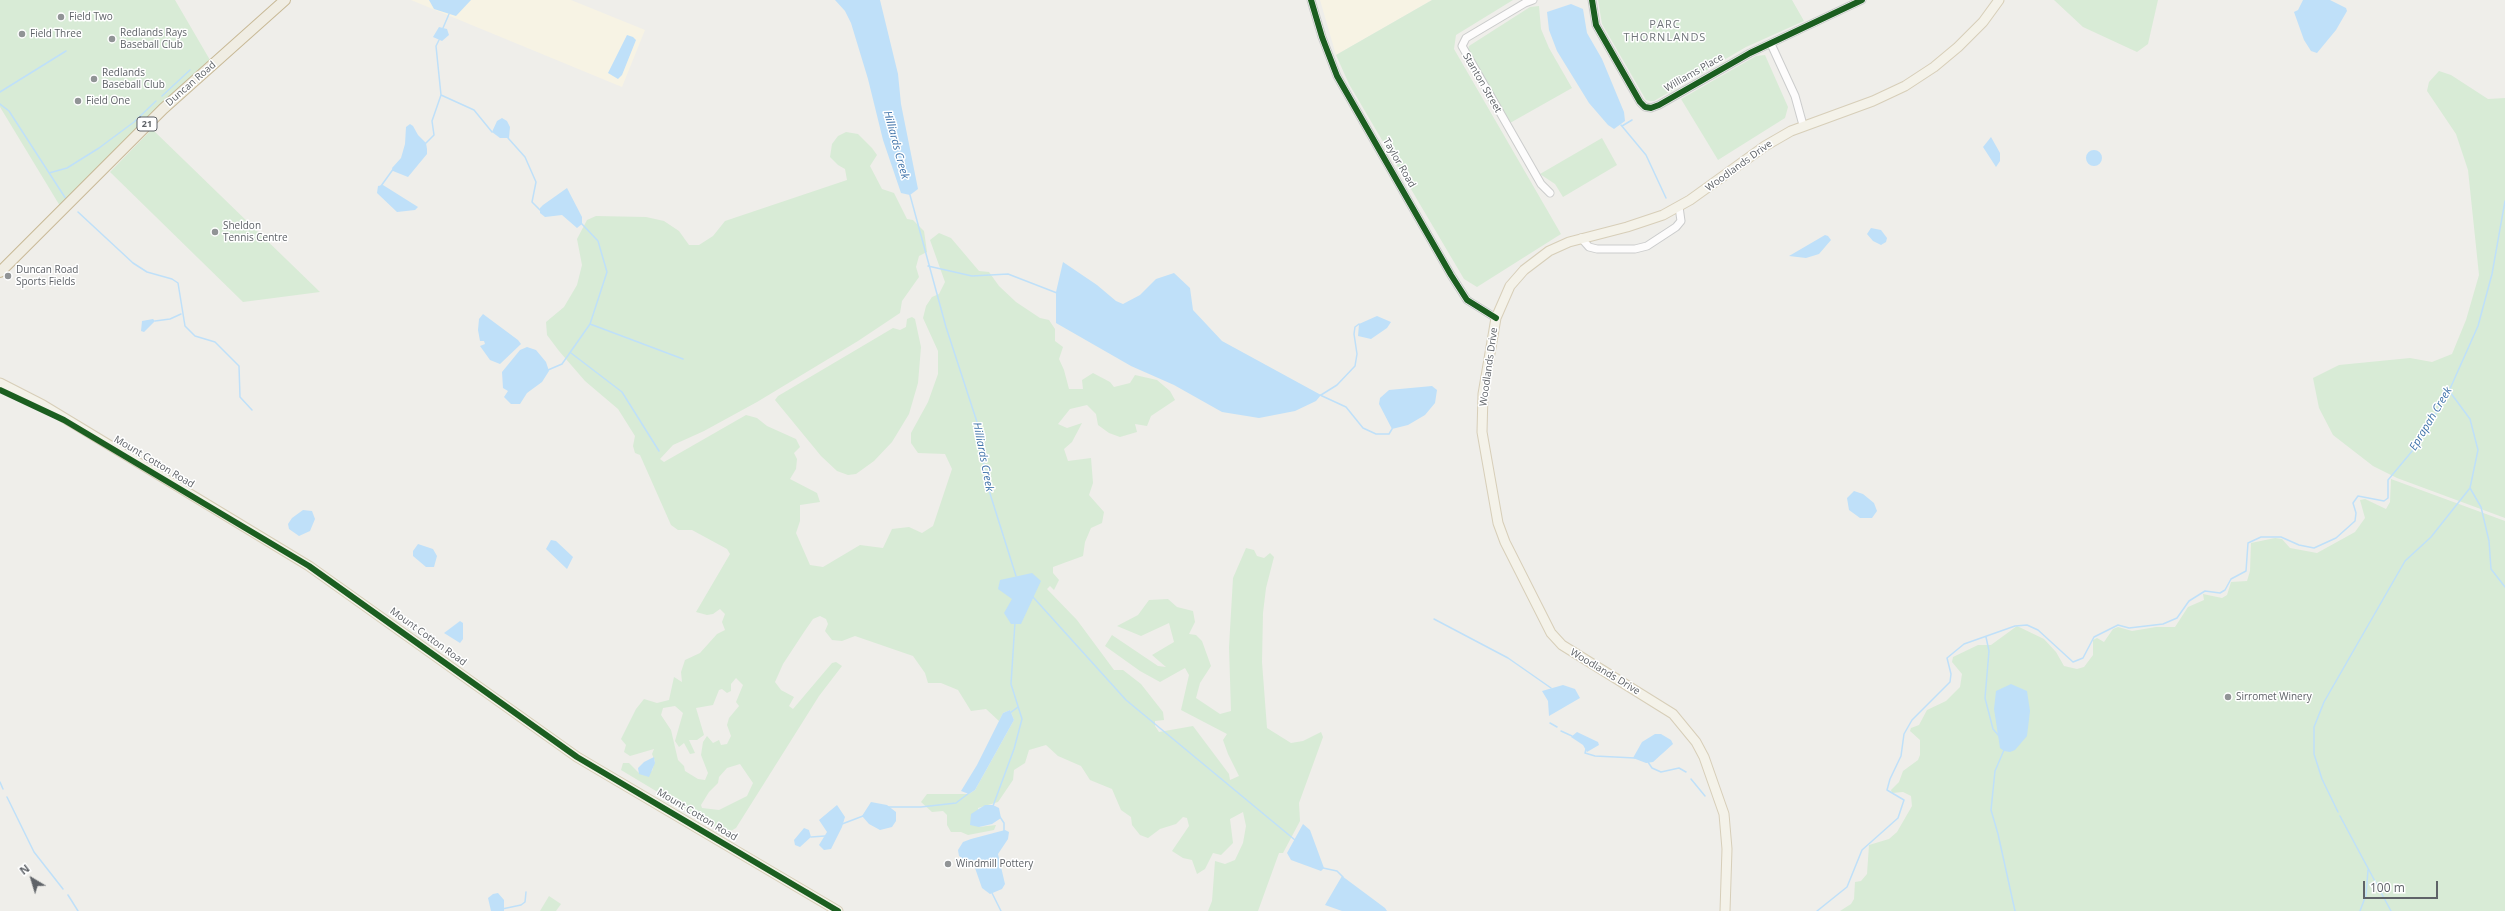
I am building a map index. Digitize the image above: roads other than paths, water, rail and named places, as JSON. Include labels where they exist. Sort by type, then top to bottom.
[{"type":"highway","name":"Duncan Road","points":[[0,277],[17,257],[162,109],[285,0]]},
{"type":"highway","name":"Duncan Road","points":[[0,272],[17,257]]},
{"type":"main road","name":"Woodlands Drive","points":[[1725,911],[1727,848],[1724,814],[1704,757],[1696,742],[1672,714],[1562,645],[1551,633],[1505,542],[1498,523],[1482,432],[1483,394],[1496,318],[1510,286],[1524,270],[1549,251],[1581,238],[1643,222],[1679,207],[1765,146],[1803,125],[1873,101],[1911,82],[1958,47],[1984,22],[1999,0]]},
{"type":"main road","name":"Mount Cotton Road","points":[[0,383],[24,394],[64,420],[309,566],[577,756],[838,911]]},
{"type":"main road","name":"Mount Cotton Road","points":[[0,388],[64,420]]},
{"type":"street","name":"Taylor Road","points":[[1311,0],[1322,37],[1337,76],[1452,275],[1467,300],[1496,318]]},
{"type":"street","name":"Stanton Street","points":[[1534,0],[1524,1],[1466,38],[1462,46],[1541,184],[1550,193]]},
{"type":"street","name":"Williams Place","points":[[1592,0],[1596,25],[1645,107],[1655,108],[1750,53],[1862,0]]},
{"type":"street","points":[[1771,44],[1795,96],[1803,125]]},
{"type":"street","points":[[1581,238],[1589,247],[1597,249],[1623,250],[1647,246],[1676,227],[1681,221],[1679,207]]},
{"type":"water","points":[[429,0],[471,0],[456,16],[434,9]]},
{"type":"water","points":[[835,0],[880,0],[898,74],[901,104],[918,189],[910,195],[901,193],[883,140],[868,79],[851,23],[845,11]]},
{"type":"water","points":[[2303,0],[2330,0],[2346,8],[2347,11],[2336,30],[2317,53],[2311,51],[2304,40],[2294,12],[2298,10]]},
{"type":"water","points":[[1571,4],[1583,9],[1587,33],[1602,59],[1624,112],[1625,121],[1614,129],[1608,125],[1589,103],[1557,51],[1549,30],[1547,12]]},
{"type":"water","points":[[439,27],[447,29],[449,35],[442,41],[433,37]]},
{"type":"water","points":[[627,35],[636,40],[622,75],[618,79],[608,73]]},
{"type":"water","points":[[502,118],[507,121],[510,127],[509,138],[500,138],[492,132],[497,121]]},
{"type":"water","points":[[410,124],[426,143],[427,154],[408,177],[393,171],[392,168],[401,158],[405,144],[406,127]]},
{"type":"water","points":[[1991,137],[2000,153],[2000,161],[1996,167],[1983,147]]},
{"type":"water","points":[[2094,150],[2100,152],[2102,158],[2100,164],[2094,166],[2088,164],[2086,158],[2088,152]]},
{"type":"water","points":[[383,185],[418,207],[415,210],[397,212],[377,193],[378,186]]},
{"type":"water","points":[[567,188],[582,217],[582,224],[577,228],[562,215],[545,217],[540,213],[540,208],[543,205]]},
{"type":"water","points":[[1871,228],[1881,230],[1887,238],[1886,242],[1881,245],[1873,241],[1867,234]]},
{"type":"water","points":[[1825,235],[1831,240],[1819,254],[1806,258],[1789,256]]},
{"type":"water","points":[[1063,262],[1097,285],[1116,301],[1123,304],[1140,295],[1156,279],[1174,273],[1190,288],[1193,310],[1222,341],[1321,395],[1316,401],[1295,411],[1259,418],[1222,412],[1174,385],[1131,366],[1056,323],[1056,292]]},
{"type":"water","points":[[483,314],[518,340],[521,344],[500,364],[490,360],[480,346],[485,344],[484,341],[480,341],[478,330],[479,319]]},
{"type":"water","points":[[1377,316],[1391,322],[1387,328],[1371,339],[1358,336],[1359,324]]},
{"type":"water","points":[[153,319],[155,321],[144,332],[141,331],[142,321]]},
{"type":"water","points":[[527,347],[536,350],[546,362],[549,371],[542,382],[527,393],[520,404],[511,404],[504,397],[508,391],[503,388],[502,372],[520,350]]},
{"type":"water","points":[[1432,386],[1437,390],[1435,403],[1425,415],[1408,425],[1392,429],[1379,404],[1380,398],[1389,390]]},
{"type":"water","points":[[1854,491],[1863,494],[1874,503],[1877,511],[1872,518],[1860,518],[1849,510],[1847,498]]},
{"type":"water","points":[[303,510],[312,511],[315,519],[310,531],[299,536],[289,529],[288,524],[292,518]]},
{"type":"water","points":[[551,540],[556,541],[573,557],[567,569],[546,549]]},
{"type":"water","points":[[418,544],[433,549],[437,556],[434,567],[426,567],[413,556],[413,551]]},
{"type":"water","points":[[1032,573],[1041,581],[1021,624],[1011,624],[1004,613],[1012,599],[998,589],[1000,580]]},
{"type":"water","points":[[460,621],[463,623],[463,639],[460,643],[444,633]]},
{"type":"water","points":[[2011,684],[2027,691],[2030,711],[2027,736],[2015,750],[2010,752],[2004,751],[2000,748],[1994,709],[1996,691]]},
{"type":"water","points":[[1563,685],[1575,689],[1580,698],[1549,716],[1548,701],[1542,691]]},
{"type":"water","points":[[1010,710],[1014,720],[975,790],[969,794],[961,791],[977,765],[1003,713]]},
{"type":"water","points":[[1577,732],[1598,742],[1599,745],[1587,752],[1583,745],[1571,737]]},
{"type":"water","points":[[1655,734],[1661,734],[1671,740],[1673,744],[1653,762],[1646,763],[1633,758],[1642,742]]},
{"type":"water","points":[[654,757],[655,763],[649,777],[639,774],[638,768],[644,762]]},
{"type":"water","points":[[871,802],[887,805],[896,812],[896,821],[892,827],[880,830],[869,824],[862,816]]},
{"type":"water","points":[[837,805],[845,817],[842,827],[831,849],[824,850],[819,845],[827,832],[819,820]]},
{"type":"water","points":[[985,805],[993,805],[999,808],[1001,818],[992,824],[979,827],[970,825],[971,814]]},
{"type":"water","points":[[1303,824],[1310,830],[1324,868],[1321,871],[1291,860],[1287,853]]},
{"type":"water","points":[[804,828],[809,830],[811,837],[800,847],[795,845],[794,840]]},
{"type":"water","points":[[1005,830],[1009,832],[1008,839],[998,854],[1005,884],[1002,889],[990,894],[982,888],[975,868],[959,856],[958,850],[963,842]]},
{"type":"water","points":[[1342,876],[1387,911],[1342,911],[1325,905]]},
{"type":"water","points":[[498,893],[504,900],[504,911],[491,911],[488,898],[493,894]]},
{"type":"waterway","name":"Hilliards Creek","points":[[443,28],[449,14]]},
{"type":"waterway","name":"Hilliards Creek","points":[[425,144],[434,135],[432,121],[441,95],[436,46],[439,40]]},
{"type":"waterway","points":[[0,92],[66,51]]},
{"type":"waterway","points":[[162,96],[190,70]]},
{"type":"waterway","name":"Hilliards Creek","points":[[441,95],[474,110],[492,132]]},
{"type":"waterway","points":[[49,173],[67,168],[99,148],[134,122],[156,101]]},
{"type":"waterway","points":[[0,104],[9,111],[66,199]]},
{"type":"waterway","points":[[1622,126],[1632,120]]},
{"type":"waterway","points":[[1621,125],[1646,155],[1666,198]]},
{"type":"waterway","name":"Hilliards Creek","points":[[508,138],[525,157],[536,182],[532,202],[541,211]]},
{"type":"waterway","name":"Hilliards Creek","points":[[381,186],[394,168]]},
{"type":"waterway","name":"Hilliards Creek","points":[[910,195],[946,327],[977,422],[987,484],[1016,576]]},
{"type":"waterway","name":"Eprapah Creek","points":[[1817,911],[1847,887],[1862,850],[1898,818],[1904,800],[1887,790],[1890,779],[1901,756],[1904,734],[1912,720],[1950,682],[1951,674],[1947,658],[1964,644],[2015,626],[2027,625],[2038,630],[2073,662],[2083,658],[2094,637],[2118,625],[2129,628],[2163,624],[2177,618],[2189,601],[2205,591],[2220,593],[2225,590],[2231,579],[2246,571],[2248,543],[2261,537],[2281,537],[2299,545],[2314,548],[2336,538],[2355,521],[2356,513],[2353,503],[2358,496],[2384,501],[2388,498],[2388,480],[2418,444],[2449,391],[2478,326],[2492,274],[2505,201]]},
{"type":"waterway","points":[[78,212],[133,263],[147,272],[172,279],[178,283],[185,326],[195,336],[215,342],[239,366],[240,397],[252,410]]},
{"type":"waterway","points":[[548,370],[562,364],[590,324],[607,272],[598,241],[581,223]]},
{"type":"waterway","points":[[928,266],[972,276],[1008,274],[1057,293]]},
{"type":"waterway","points":[[155,321],[170,319],[181,314]]},
{"type":"waterway","points":[[590,324],[683,359]]},
{"type":"waterway","points":[[1321,395],[1337,385],[1355,366],[1357,354],[1354,334],[1355,327],[1359,324]]},
{"type":"waterway","points":[[571,353],[622,392],[659,451]]},
{"type":"waterway","points":[[2338,812],[2322,779],[2314,754],[2314,727],[2324,702],[2405,561],[2431,537],[2470,488],[2478,450],[2470,419],[2450,392]]},
{"type":"waterway","points":[[1320,395],[1346,407],[1363,428],[1376,434],[1389,434],[1392,429]]},
{"type":"waterway","points":[[2470,488],[2481,507],[2489,541],[2491,569],[2505,587]]},
{"type":"waterway","points":[[1033,597],[1126,700],[1295,840]]},
{"type":"waterway","points":[[1434,619],[1508,658],[1551,688]]},
{"type":"waterway","name":"Hilliards Creek","points":[[993,806],[1014,749],[1022,719],[1011,684],[1015,622]]},
{"type":"waterway","points":[[1986,637],[1989,651],[1985,698],[1993,729],[1999,736]]},
{"type":"waterway","points":[[1010,713],[1018,707]]},
{"type":"waterway","points":[[1550,723],[1557,727]]},
{"type":"waterway","points":[[1561,731],[1572,736]]},
{"type":"waterway","points":[[1586,749],[1585,753],[1595,756],[1635,758]]},
{"type":"waterway","points":[[2004,750],[1995,771],[1991,810],[1998,834],[2015,911]]},
{"type":"waterway","points":[[1648,762],[1652,768],[1661,772],[1679,768],[1686,772]]},
{"type":"waterway","points":[[1691,779],[1705,796]]},
{"type":"waterway","points":[[0,782],[3,789]]},
{"type":"waterway","points":[[888,807],[921,807],[956,803],[969,793]]},
{"type":"waterway","points":[[7,797],[34,852],[63,889]]},
{"type":"waterway","points":[[842,824],[863,816]]},
{"type":"waterway","points":[[2340,816],[2391,911]]},
{"type":"waterway","name":"Hilliards Creek","points":[[1000,817],[1004,823],[1004,832]]},
{"type":"waterway","points":[[811,837],[825,836]]},
{"type":"waterway","points":[[1323,868],[1337,871],[1343,877]]},
{"type":"waterway","points":[[2360,911],[2366,895],[2368,870]]},
{"type":"waterway","points":[[502,909],[521,905],[525,902],[526,892]]},
{"type":"waterway","name":"Hilliards Creek","points":[[992,893],[1001,911]]},
{"type":"waterway","points":[[68,895],[78,911]]},
{"type":"place","name":"Field Two","points":[[61,17]]},
{"type":"place","name":"Field Three","points":[[22,34]]},
{"type":"place","name":"Redlands Rays Baseball Club","points":[[112,39]]},
{"type":"place","name":"Redlands Baseball Club","points":[[94,79]]},
{"type":"place","name":"Field One","points":[[78,101]]},
{"type":"place","name":"Sheldon Tennis Centre","points":[[215,232]]},
{"type":"place","name":"Duncan Road Sports Fields","points":[[8,276]]},
{"type":"place","name":"Sirromet Winery","points":[[2228,697]]},
{"type":"place","name":"Windmill Pottery","points":[[948,864]]},
{"type":"district","name":"PARC THORNLANDS","points":[[1665,31]]}]
